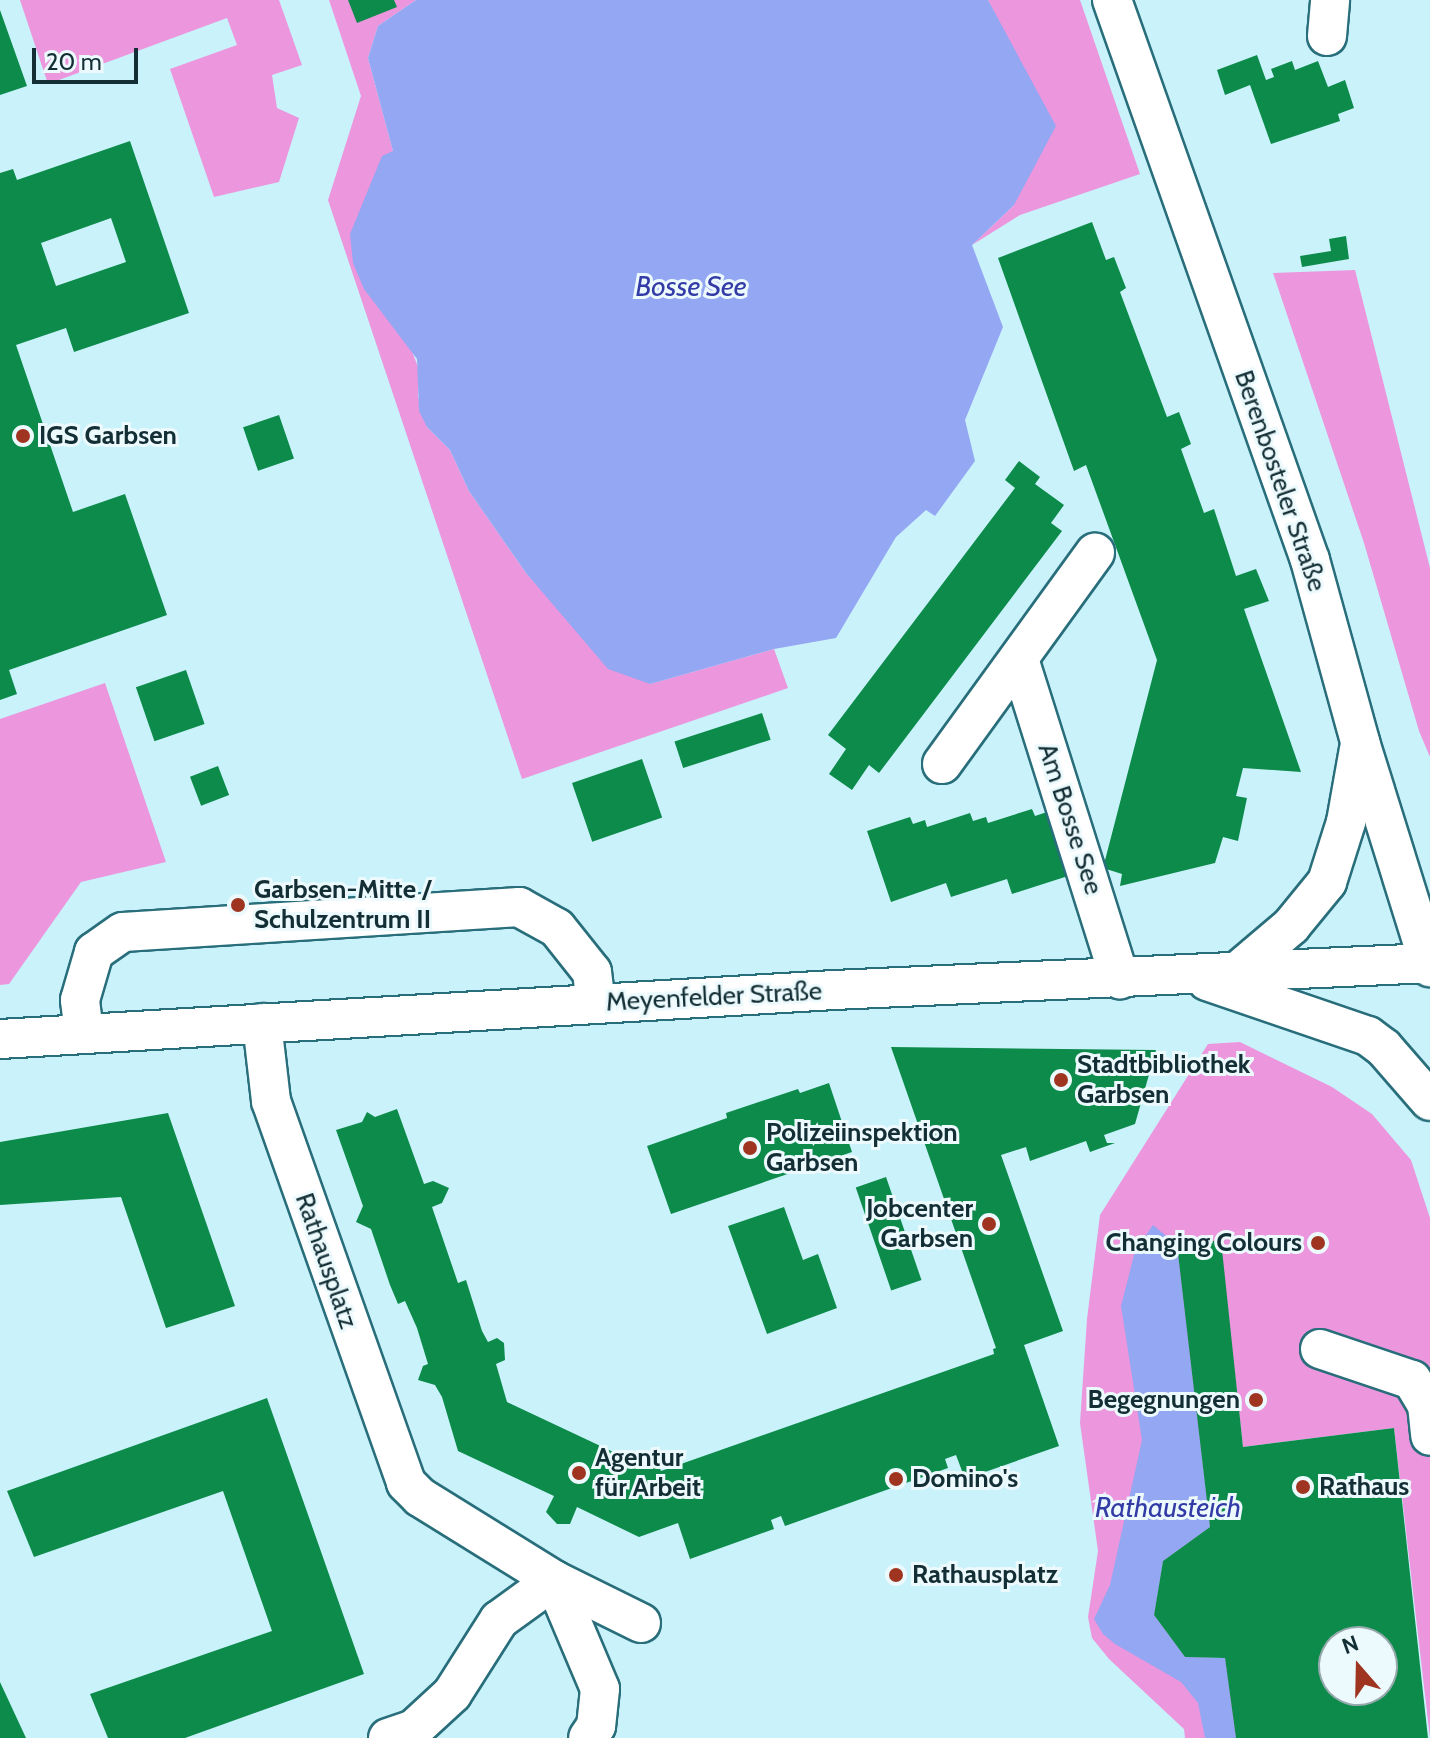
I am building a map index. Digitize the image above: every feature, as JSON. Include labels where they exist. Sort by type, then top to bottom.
[{"type":"street","name":"Berenbosteler Straße","points":[[1112,0],[1310,560],[1360,742],[1430,965]]},
{"type":"street","points":[[942,764],[1095,553]]},
{"type":"street","name":"Am Bosse See","points":[[1019,659],[1120,979]]},
{"type":"street","points":[[1238,971],[1291,926],[1327,882],[1346,822],[1360,742]]},
{"type":"street","points":[[84,1033],[80,1000],[94,952],[123,932],[519,907],[557,928],[592,972],[596,1004]]},
{"type":"street","name":"Meyenfelder Straße","points":[[0,1039],[596,1004],[1193,976],[1238,971],[1430,965]]},
{"type":"street","points":[[1193,976],[1368,1036],[1384,1048],[1430,1101]]},
{"type":"street","name":"Rathausplatz","points":[[262,1023],[271,1101],[406,1483],[420,1497],[554,1580],[641,1623]]},
{"type":"street","points":[[1320,1349],[1412,1380],[1427,1405],[1430,1436]]},
{"type":"street","points":[[388,1738],[414,1729],[452,1694],[499,1620],[554,1580],[571,1628],[600,1689],[625,1719]]},
{"type":"street","points":[[588,1738],[596,1726],[600,1689]]},
{"type":"shaded area","points":[[20,0],[279,0],[302,65],[272,75],[277,108],[299,118],[279,182],[214,197],[170,69],[237,45],[227,18],[48,84]]},
{"type":"shaded area","points":[[329,0],[416,0],[378,26],[368,58],[393,151],[412,351],[419,370],[418,396],[427,427],[450,450],[469,491],[526,573],[566,618],[650,684],[774,649],[788,688],[522,779],[328,200],[361,96]]},
{"type":"shaded area","points":[[988,0],[1080,0],[1140,174],[1020,215],[972,245],[1014,205],[1002,28]]},
{"type":"shaded area","points":[[1355,270],[1430,568],[1430,757],[1419,731],[1364,543],[1273,273]]},
{"type":"shaded area","points":[[105,683],[166,862],[81,882],[9,984],[0,985],[0,719]]},
{"type":"shaded area","points":[[1240,1042],[1332,1087],[1372,1114],[1411,1160],[1430,1218],[1430,1738],[1394,1428],[1243,1447],[1220,1241],[1178,1245],[1210,1527],[1163,1561],[1154,1615],[1185,1657],[1225,1658],[1237,1738],[1185,1738],[1184,1729],[1109,1659],[1092,1638],[1088,1617],[1098,1551],[1080,1423],[1087,1319],[1100,1215],[1208,1044]]},
{"type":"water","name":"Bosse See","points":[[416,0],[988,0],[1056,126],[1014,205],[972,245],[1003,327],[965,420],[975,461],[935,516],[926,510],[896,537],[836,638],[774,649],[650,684],[608,669],[526,573],[469,491],[450,450],[427,427],[419,411],[417,359],[364,289],[353,263],[350,234],[382,156],[393,151],[368,58],[378,26]]},
{"type":"water","name":"Rathausteich","points":[[1153,1225],[1177,1245],[1210,1527],[1163,1561],[1154,1615],[1185,1657],[1225,1658],[1236,1738],[1205,1738],[1198,1703],[1181,1682],[1115,1644],[1103,1634],[1094,1619],[1110,1585],[1142,1440],[1121,1306],[1135,1251]]},
{"type":"building","points":[[348,0],[394,0],[397,7],[357,23]]},
{"type":"building","points":[[0,10],[27,86],[0,95]]},
{"type":"building","points":[[1257,55],[1266,80],[1274,77],[1271,69],[1292,61],[1295,70],[1318,61],[1328,87],[1345,80],[1354,108],[1338,114],[1340,121],[1271,144],[1250,85],[1225,95],[1217,70]]},
{"type":"building","name":"IGS Garbsen","points":[[130,141],[189,313],[74,352],[66,328],[16,345],[73,512],[125,494],[167,615],[9,670],[17,694],[0,700],[0,173],[13,169],[17,180]],"holes":[[[111,218],[126,262],[56,286],[41,243]]]},
{"type":"building","points":[[1092,222],[1106,260],[1114,257],[1126,288],[1120,292],[1167,417],[1179,412],[1191,444],[1181,449],[1204,513],[1214,509],[1236,576],[1256,569],[1269,601],[1244,609],[1301,772],[1243,768],[1236,796],[1247,798],[1238,841],[1223,837],[1215,863],[1120,886],[1122,874],[1103,868],[1157,660],[1086,465],[1074,471],[998,258]]},
{"type":"building","points":[[1346,236],[1349,259],[1302,267],[1300,256],[1331,251],[1329,239]]},
{"type":"building","points":[[279,415],[294,458],[258,471],[243,427]]},
{"type":"building","points":[[1019,461],[1040,477],[1035,484],[1064,505],[1051,523],[1062,531],[879,773],[869,765],[852,790],[829,774],[846,749],[828,735],[1015,488],[1005,480]]},
{"type":"building","points":[[186,670],[205,724],[154,741],[136,687]]},
{"type":"building","points":[[762,713],[771,740],[683,768],[675,741]]},
{"type":"building","points":[[642,759],[662,818],[592,842],[572,783]]},
{"type":"building","points":[[218,766],[229,795],[201,806],[190,777]]},
{"type":"building","points":[[1032,809],[1035,816],[1047,812],[1068,876],[1012,894],[1007,879],[951,897],[946,883],[891,902],[867,831],[910,817],[913,824],[925,820],[927,827],[970,813],[973,821],[986,817],[988,823]]},
{"type":"building","points":[[891,1047],[1156,1050],[1135,1124],[1104,1135],[1107,1143],[1115,1143],[1090,1152],[1086,1141],[1030,1161],[1026,1147],[1001,1155],[1063,1331],[1024,1345],[1059,1446],[965,1479],[956,1455],[945,1459],[948,1468],[785,1526],[781,1516],[771,1520],[774,1529],[690,1559],[678,1523],[639,1537],[577,1507],[570,1524],[557,1524],[546,1512],[554,1496],[458,1451],[442,1397],[435,1385],[418,1380],[423,1366],[428,1364],[405,1301],[398,1304],[371,1229],[356,1222],[363,1206],[336,1130],[362,1122],[367,1112],[375,1117],[397,1109],[424,1184],[433,1181],[449,1188],[442,1203],[432,1207],[458,1283],[466,1280],[482,1331],[488,1342],[497,1338],[504,1343],[505,1360],[496,1364],[507,1402],[643,1466],[657,1461],[661,1471],[994,1354],[993,1349],[996,1348]]},
{"type":"building","points":[[829,1083],[852,1152],[671,1214],[647,1146],[727,1118],[726,1113],[798,1089],[800,1093]]},
{"type":"building","points":[[168,1113],[235,1306],[166,1328],[121,1197],[0,1205],[0,1142]]},
{"type":"building","points":[[886,1177],[921,1280],[891,1290],[856,1187]]},
{"type":"building","points":[[784,1207],[803,1260],[818,1254],[837,1308],[767,1334],[728,1226]]},
{"type":"building","name":"Rathaus","points":[[1221,1240],[1243,1447],[1394,1428],[1428,1738],[1236,1738],[1225,1658],[1185,1657],[1154,1615],[1163,1561],[1210,1527],[1177,1245]]},
{"type":"building","points":[[267,1398],[364,1674],[185,1738],[108,1738],[90,1694],[272,1631],[223,1491],[34,1557],[7,1491]]},
{"type":"building","points":[[0,1682],[26,1738],[0,1738]]},
{"type":"place","name":"IGS Garbsen","points":[[23,436]]},
{"type":"place","name":"Garbsen-Mitte / Schulzentrum II","points":[[238,905]]},
{"type":"place","name":"Stadtbibliothek Garbsen","points":[[1061,1080]]},
{"type":"place","name":"Polizeiinspektion Garbsen","points":[[750,1148]]},
{"type":"place","name":"Jobcenter Garbsen","points":[[989,1224]]},
{"type":"place","name":"Changing Colours","points":[[1318,1243]]},
{"type":"place","name":"Begegnungen","points":[[1256,1400]]},
{"type":"place","name":"Agentur für Arbeit","points":[[579,1473]]},
{"type":"place","name":"Domino's","points":[[896,1479]]},
{"type":"place","name":"Rathaus","points":[[1303,1487]]},
{"type":"place","name":"Rathausplatz","points":[[896,1575]]}]
